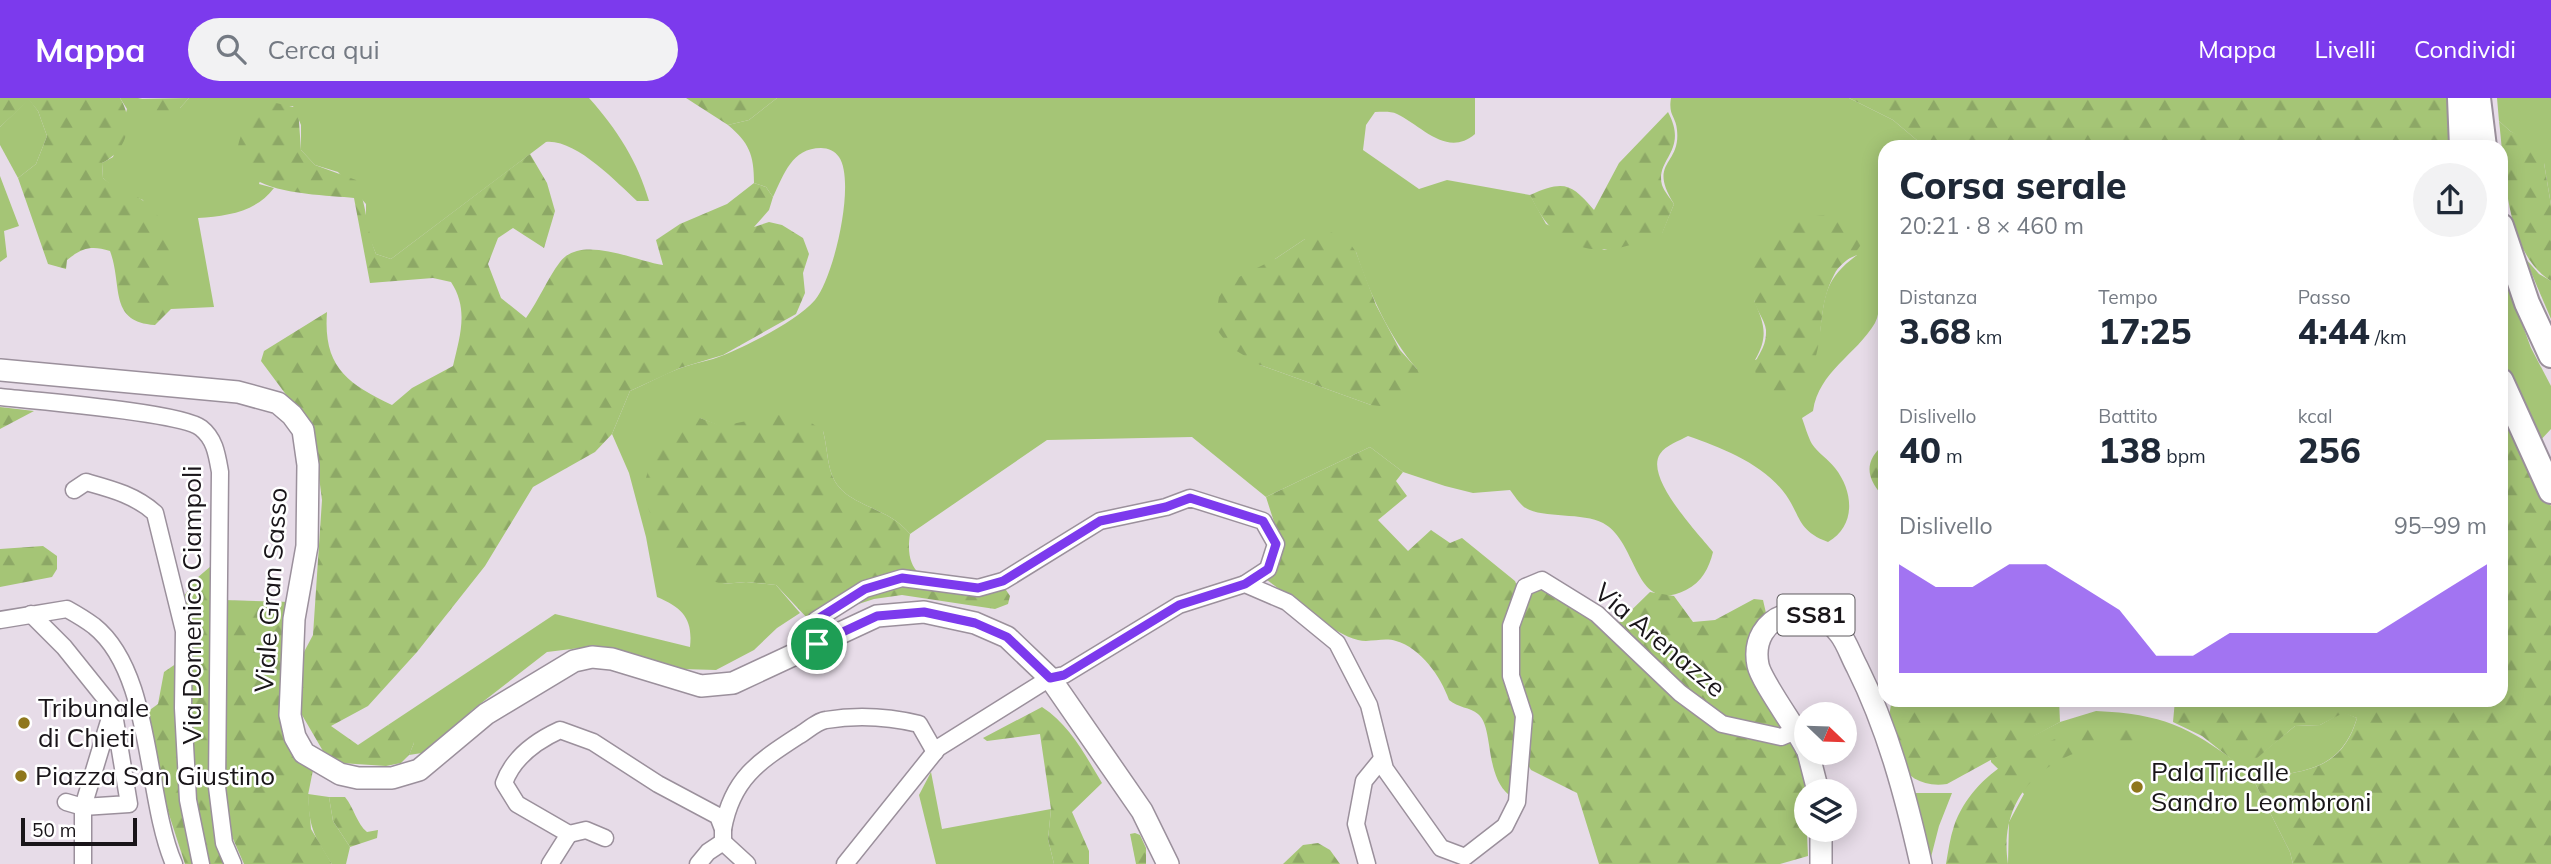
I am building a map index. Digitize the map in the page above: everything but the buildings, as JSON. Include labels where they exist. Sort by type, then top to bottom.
[{"type":"highway","points":[[2460,98],[2462,140]]},
{"type":"highway","points":[[2478,98],[2483,140]]},
{"type":"highway","points":[[2508,247],[2527,303],[2551,355]]},
{"type":"highway","points":[[2508,396],[2551,491]]},
{"type":"main road","name":"Viale Gran Sasso","points":[[0,370],[238,391],[278,403],[292,415],[303,430],[308,465],[307,546],[294,619],[290,715],[295,737],[304,753],[340,774],[358,778],[392,778],[419,770],[486,714],[574,661],[592,657],[612,659],[701,686],[713,687],[733,683],[877,616],[924,612],[975,623],[1007,637],[1050,678],[1142,811],[1168,864]]},
{"type":"main road","name":"SS81","points":[[1794,727],[1758,668],[1757,647],[1765,628],[1782,613],[1805,611],[1824,617],[1840,634],[1871,695],[1908,806],[1921,864]]},
{"type":"main road","points":[[1821,842],[1821,864]]},
{"type":"street","name":"Via Domenico Ciampoli","points":[[0,397],[166,417],[199,426],[209,435],[220,472],[217,787],[225,844],[233,864]]},
{"type":"street","points":[[74,491],[86,482],[140,500],[155,513],[184,631],[183,708],[188,800],[201,864]]},
{"type":"street","points":[[817,644],[811,631],[816,620],[865,589],[902,578],[978,588],[1003,581],[1100,521],[1166,507],[1190,498],[1263,521],[1276,544],[1268,569],[1245,584],[1179,605],[1064,675],[1050,678],[935,752],[845,864]]},
{"type":"street","name":"Via Arenazze","points":[[1245,584],[1287,602],[1337,643],[1369,705],[1385,769],[1441,848],[1465,857],[1505,826],[1517,802],[1524,716],[1511,676],[1511,626],[1525,587],[1542,580],[1597,614],[1680,692],[1722,724],[1794,741]]},
{"type":"street","points":[[0,620],[67,608],[96,628],[134,684],[156,801],[174,864]]},
{"type":"street","points":[[31,614],[64,646],[113,708],[129,804],[83,807],[66,802]]},
{"type":"street","points":[[82,864],[83,807],[113,708]]},
{"type":"street","points":[[698,864],[723,836],[727,808],[737,786],[763,759],[823,720],[899,719],[919,724],[935,752]]},
{"type":"street","points":[[605,838],[586,830],[569,834],[517,804],[504,783],[510,767],[543,738],[560,730],[593,742],[626,765],[718,816],[723,836],[747,864]]},
{"type":"street","points":[[1367,864],[1356,824],[1364,781],[1382,759]]},
{"type":"street","points":[[550,864],[569,834]]},
{"type":"green space","points":[[0,98],[120,98],[127,117],[126,135],[111,158],[102,163],[103,178],[145,202],[162,223],[169,251],[171,309],[155,325],[130,317],[124,309],[110,251],[97,248],[82,250],[67,260],[66,269],[48,264],[18,178],[36,164],[47,136],[38,111],[29,100],[0,127]]},
{"type":"green space","points":[[120,98],[138,98],[180,108],[189,98],[589,98],[625,146],[649,201],[637,201],[595,163],[570,147],[546,142],[391,259],[376,254],[366,229],[366,204],[338,172],[315,165],[301,150],[301,125],[293,106],[283,106],[259,184],[274,188],[250,208],[220,216],[198,218],[214,307],[171,309],[171,293],[143,200],[116,190],[103,178],[102,163],[113,157],[127,109]]},
{"type":"green space","points":[[189,98],[180,108],[159,121],[143,116],[137,99]]},
{"type":"green space","points":[[686,98],[777,98],[749,120],[728,125]]},
{"type":"green space","points":[[777,98],[1475,98],[1475,134],[1465,141],[1455,143],[1435,138],[1397,114],[1375,112],[1366,125],[1363,150],[1419,189],[1447,180],[1530,195],[1546,224],[1604,250],[1662,233],[1674,204],[1664,179],[1664,171],[1677,142],[1671,98],[1849,98],[1893,120],[1917,140],[1878,140],[1877,318],[1867,334],[1830,374],[1817,397],[1813,411],[1802,418],[1812,444],[1835,468],[1849,498],[1848,518],[1844,527],[1828,542],[1805,528],[1786,495],[1766,474],[1742,458],[1688,436],[1663,451],[1657,464],[1666,491],[1713,552],[1701,579],[1686,590],[1669,595],[1656,593],[1646,585],[1615,532],[1603,523],[1531,511],[1522,505],[1510,490],[1473,493],[1445,486],[1403,472],[1370,447],[1266,497],[1192,437],[1047,440],[910,534],[901,524],[846,494],[838,486],[830,470],[823,431],[745,424],[722,427],[700,418],[722,584],[746,582],[776,585],[800,613],[777,628],[754,650],[716,670],[681,669],[596,646],[547,652],[471,711],[447,737],[422,753],[409,755],[414,743],[388,725],[555,614],[690,647],[688,622],[680,610],[657,597],[646,537],[629,473],[612,434],[630,391],[678,369],[719,357],[747,345],[807,308],[815,300],[829,271],[844,207],[844,169],[839,157],[833,152],[821,148],[811,149],[796,157],[785,171],[773,197],[766,187],[754,183],[749,150],[728,125],[749,120]],"holes":[[[1305,239],[1356,252],[1381,314],[1417,369],[1371,405],[1260,365],[1275,259]],[[1857,255],[1846,264],[1828,288],[1820,332],[1755,360],[1762,344],[1764,330],[1754,300]]]},
{"type":"green space","points":[[1849,98],[2455,98],[2456,140],[1917,140],[1893,120]]},
{"type":"green space","points":[[2497,98],[2551,98],[2551,205],[2544,163],[2528,142],[2499,121]]},
{"type":"green space","points":[[29,99],[38,111],[47,136],[36,164],[18,178],[0,145],[0,127]]},
{"type":"green space","points":[[276,103],[298,108],[301,150],[315,165],[356,180],[376,254],[391,259],[530,154],[547,183],[555,211],[544,248],[513,228],[498,238],[488,264],[501,298],[526,318],[555,269],[569,254],[594,250],[663,265],[656,240],[680,224],[727,204],[754,183],[766,187],[773,197],[769,210],[754,227],[769,222],[782,225],[803,238],[809,254],[803,273],[805,293],[796,314],[723,355],[680,368],[630,391],[612,434],[595,452],[533,487],[485,566],[417,652],[368,706],[331,726],[358,745],[388,725],[410,733],[414,743],[409,755],[401,763],[386,766],[341,763],[323,751],[297,702],[296,667],[313,635],[322,500],[313,431],[261,361],[264,351],[327,312],[329,346],[341,370],[362,389],[392,405],[412,388],[453,366],[461,323],[460,302],[451,282],[433,278],[370,283],[354,198],[281,189],[249,175],[240,162],[240,138],[252,120]]},
{"type":"green space","points":[[1668,112],[1675,136],[1661,176],[1662,185],[1674,204],[1662,234],[1602,250],[1569,242],[1555,232],[1530,195],[1551,187],[1566,187],[1573,189],[1594,210],[1619,163]]},
{"type":"green space","points":[[2499,121],[2510,131],[2550,150],[2544,163],[2551,205],[2551,281],[2536,268],[2524,251],[2516,231],[2508,198],[2508,140],[2501,140]]},
{"type":"green space","points":[[0,176],[19,226],[4,231],[7,257],[0,262]]},
{"type":"green space","points":[[1837,214],[1855,221],[1864,238],[1856,251],[1837,270],[1827,292],[1811,369],[1786,397],[1763,391],[1757,380],[1755,364],[1763,347],[1766,330],[1754,300],[1754,262],[1761,247],[1785,226],[1818,216]]},
{"type":"green space","points":[[1330,232],[1346,238],[1356,252],[1376,305],[1400,350],[1417,369],[1425,388],[1390,407],[1371,405],[1260,365],[1230,347],[1214,326],[1219,297],[1229,282],[1275,259],[1305,239]]},
{"type":"green space","points":[[2525,258],[2539,274],[2551,281],[2551,319]]},
{"type":"green space","points":[[2508,285],[2531,348],[2551,386],[2551,429],[2534,447],[2508,377]]},
{"type":"green space","points":[[0,407],[34,411],[0,429]]},
{"type":"green space","points":[[777,415],[800,415],[823,431],[830,470],[838,486],[846,494],[901,524],[910,534],[910,555],[915,569],[925,578],[939,583],[1006,590],[1010,596],[1008,604],[995,609],[902,595],[874,599],[809,620],[776,585],[746,582],[722,584],[686,573],[663,546],[642,492],[652,457],[689,420],[700,418],[722,426]]},
{"type":"green space","points":[[2508,419],[2551,506],[2551,864],[2293,864],[2290,852],[2253,779],[2303,771],[2330,759],[2341,750],[2357,718],[2343,713],[2320,725],[2295,726],[2244,769],[2202,736],[2173,722],[2174,707],[2508,707]]},
{"type":"green space","points":[[1370,447],[1403,472],[1396,481],[1407,496],[1378,520],[1408,551],[1431,530],[1450,543],[1462,538],[1515,581],[1520,593],[1510,624],[1520,707],[1516,795],[1509,795],[1496,775],[1483,720],[1475,712],[1449,700],[1429,664],[1414,650],[1396,641],[1363,641],[1347,636],[1267,580],[1283,550],[1266,497]]},
{"type":"green space","points":[[1878,450],[1878,490],[1869,469]]},
{"type":"green space","points":[[43,546],[57,556],[57,569],[52,577],[0,587],[0,549]]},
{"type":"green space","points":[[211,566],[217,845],[224,864],[185,864],[164,799],[147,712],[158,704],[164,672],[180,661],[188,630],[184,596],[197,578]]},
{"type":"green space","points":[[1542,589],[1571,603],[1607,634],[1650,592],[1674,596],[1693,622],[1715,620],[1754,599],[1763,600],[1766,613],[1757,631],[1782,719],[1794,748],[1794,765],[1801,765],[1804,772],[1804,779],[1794,779],[1794,842],[1807,842],[1808,856],[1780,864],[1599,864],[1577,793],[1531,770],[1525,760],[1515,626],[1531,592]]},
{"type":"green space","points":[[224,600],[292,602],[285,687],[313,770],[308,795],[311,829],[332,864],[244,864],[230,832],[222,797]]},
{"type":"green space","points":[[1042,707],[1069,732],[1102,783],[1072,812],[1089,851],[1089,864],[1054,864],[1048,839],[1051,809],[1040,734],[987,741],[983,738]]},
{"type":"green space","points":[[1891,707],[2059,707],[2060,722],[1947,784],[1930,784],[1905,771],[1897,760],[1889,731]]},
{"type":"green space","name":"PalaTricalle Sandro Leombroni","points":[[2096,711],[2141,716],[2176,726],[2192,733],[2244,768],[2295,726],[2320,725],[2343,712],[2357,718],[2350,736],[2330,759],[2303,771],[2253,779],[2290,852],[2293,864],[2008,864],[2009,822],[2024,794],[1991,762],[1991,758],[2060,722]]},
{"type":"green space","points":[[2086,729],[2135,730],[2146,744],[2091,748],[2066,757],[2044,770],[2026,787],[2014,809],[2007,834],[2008,864],[1946,864],[1954,826],[1963,806],[1976,789],[2008,762],[2026,752]]},
{"type":"green space","points":[[931,772],[942,829],[1051,809],[1048,839],[1054,864],[936,864],[919,795]]},
{"type":"green space","points":[[1912,793],[1952,793],[1939,826],[1930,861]]},
{"type":"green space","points":[[308,794],[329,797],[333,821],[350,847],[346,864],[332,864],[321,846],[311,824]]},
{"type":"green space","points":[[329,797],[345,797],[367,832],[378,830],[377,838],[350,847],[333,821]]},
{"type":"green space","points":[[1130,834],[1140,835],[1146,848],[1146,864],[1136,864]]},
{"type":"green space","points":[[1318,843],[1330,850],[1340,864],[1283,864],[1303,845]]},
{"type":"place","name":"Tribunale di Chieti","points":[[24,723]]},
{"type":"place","name":"Piazza San Giustino","points":[[21,776]]},
{"type":"place","name":"PalaTricalle Sandro Leombroni","points":[[2137,787]]},
{"type":"route","points":[[1190,498],[1263,521],[1276,544],[1268,569],[1245,584],[1179,605],[1064,675],[1050,678],[1007,637],[975,623],[924,612],[877,616],[817,644],[811,631],[816,620],[865,589],[902,578],[978,588],[1003,581],[1100,521],[1166,507],[1190,498]]}]
